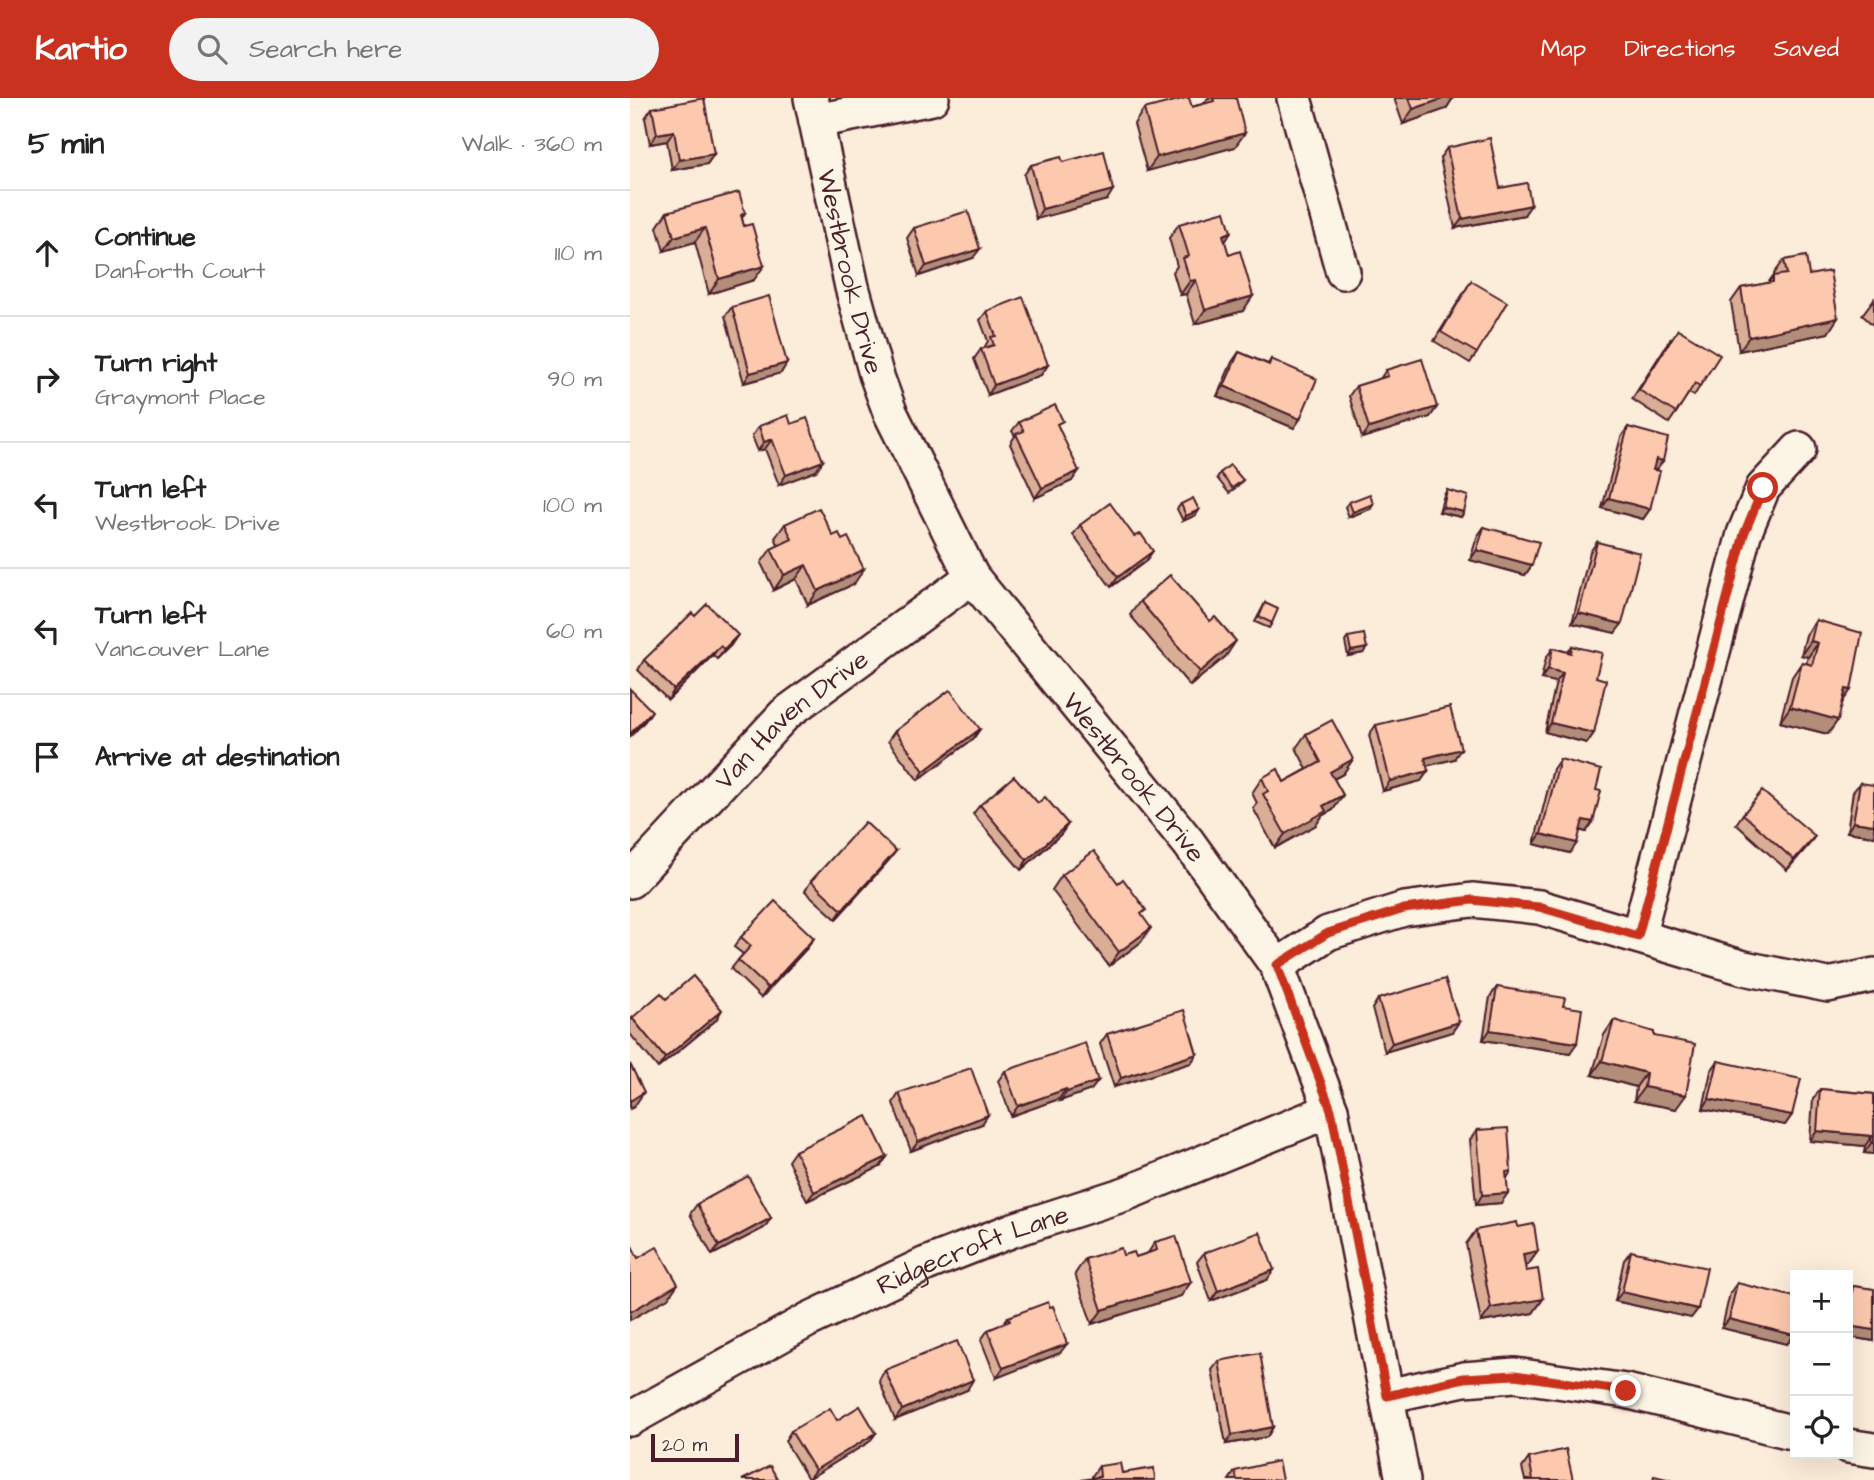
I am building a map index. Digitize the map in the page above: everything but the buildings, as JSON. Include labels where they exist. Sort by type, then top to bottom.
[{"type":"street","points":[[814,110],[932,98]]},
{"type":"street","points":[[1294,98],[1343,272]]},
{"type":"street","name":"Westbrook Drive","points":[[814,110],[852,287],[876,374],[890,412],[972,577],[1188,842],[1277,965],[1331,1110],[1404,1480]]},
{"type":"street","points":[[1638,936],[1744,534],[1763,488],[1799,449]]},
{"type":"street","name":"Van Haven Drive","points":[[630,881],[785,714],[972,577]]},
{"type":"street","points":[[1277,965],[1328,933],[1404,909],[1472,900],[1539,907],[1744,968],[1828,985],[1874,975]]},
{"type":"street","name":"Ridgecroft Lane","points":[[630,1419],[808,1320],[926,1264],[1013,1230],[1125,1194],[1331,1110]]},
{"type":"street","points":[[1387,1396],[1464,1378],[1515,1375],[1626,1391],[1790,1432]]},
{"type":"street","points":[[1853,1448],[1874,1450]]},
{"type":"route","points":[[1626,1391],[1515,1375],[1464,1378],[1387,1396],[1331,1110],[1277,965],[1328,933],[1404,909],[1472,900],[1539,907],[1638,936],[1744,534],[1763,488]]}]
